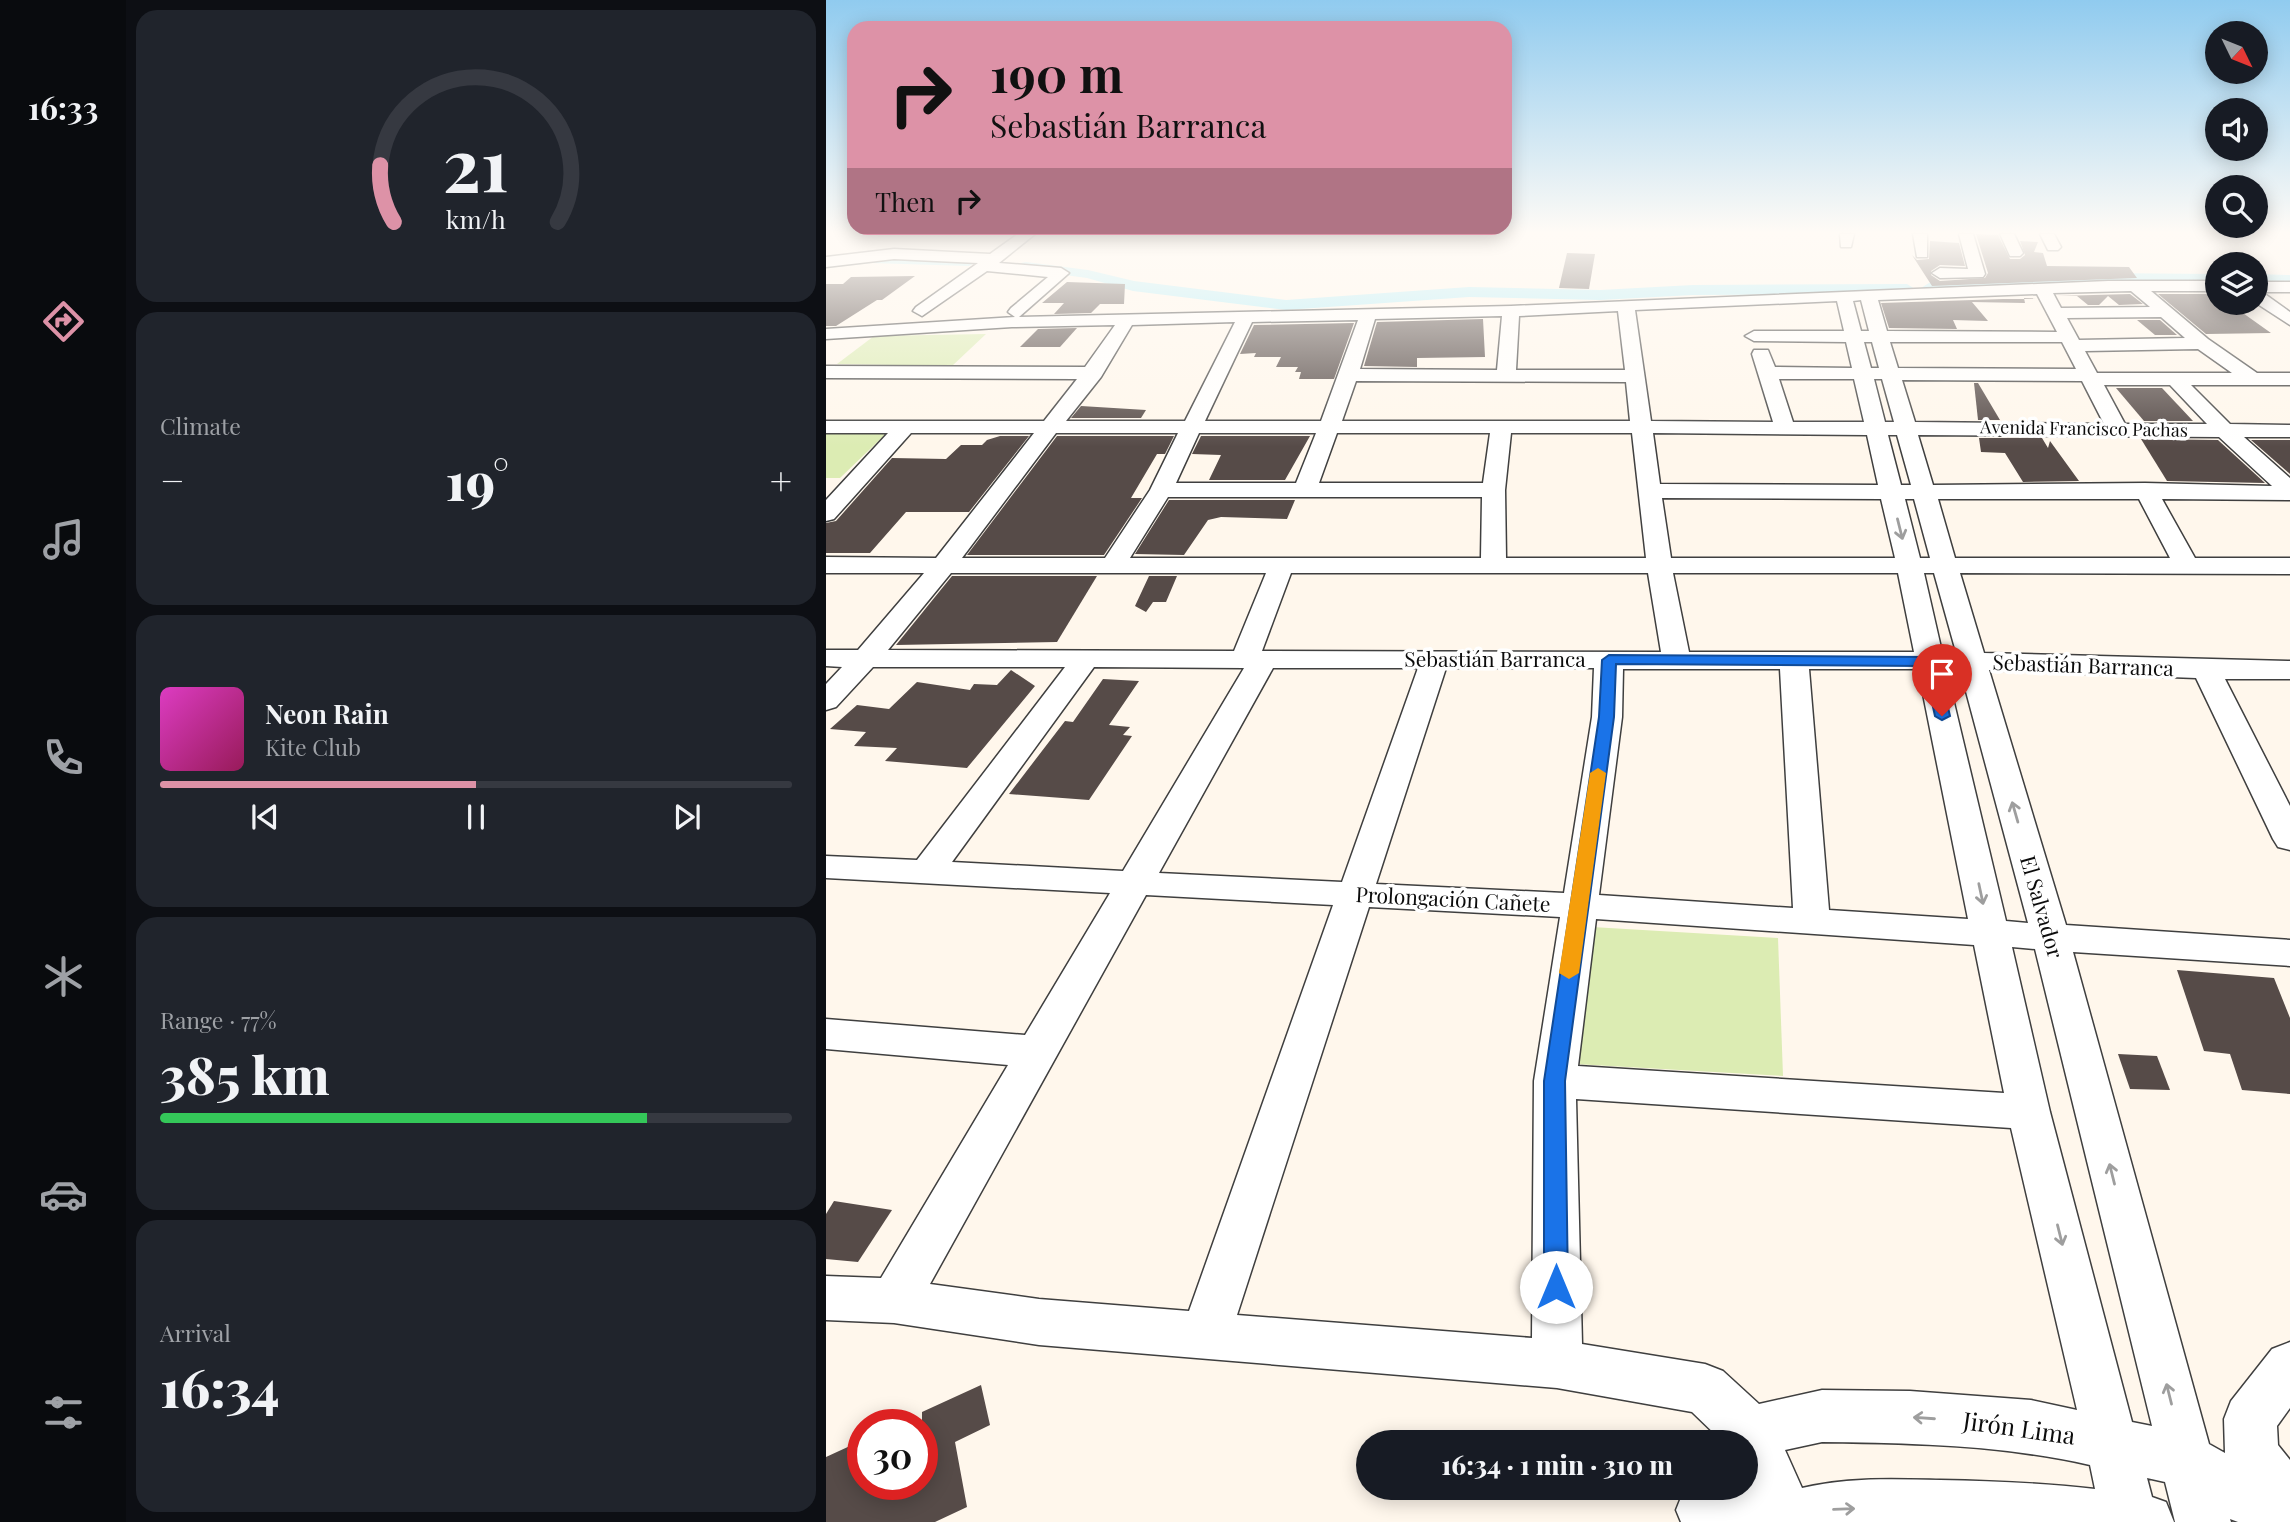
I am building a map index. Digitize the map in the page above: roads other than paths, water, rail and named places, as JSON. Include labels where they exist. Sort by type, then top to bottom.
[{"type":"street","points":[[922,311],[930,305]]},
{"type":"street","points":[[996,338],[1028,305]]},
{"type":"street","points":[[826,351],[845,333],[880,312],[953,311],[1015,317],[1126,321],[1511,311],[1625,305]]},
{"type":"street","points":[[1626,305],[1652,491],[1659,564],[1677,660]]},
{"type":"street","points":[[1745,305],[1785,428]]},
{"type":"street","name":"El Salvador","points":[[1859,305],[1892,428],[1926,492],[1971,662],[2051,938],[2186,1460],[2249,1510]]},
{"type":"street","points":[[2050,305],[2117,428]]},
{"type":"street","points":[[2156,305],[2202,343],[2253,379]]},
{"type":"street","points":[[2270,305],[2290,320]]},
{"type":"street","points":[[942,326],[953,311]]},
{"type":"street","points":[[1506,374],[1511,311]]},
{"type":"street","points":[[2054,313],[2164,312]]},
{"type":"street","points":[[826,334],[942,326],[1015,317],[1184,313],[1246,317]]},
{"type":"street","points":[[1306,490],[1349,375],[1368,315]]},
{"type":"street","points":[[1114,563],[1161,490],[1189,428],[1246,317]]},
{"type":"street","points":[[826,701],[866,659],[945,565],[1094,373],[1126,321]]},
{"type":"street","points":[[1754,336],[2202,343]]},
{"type":"street","points":[[964,372],[980,355]]},
{"type":"street","points":[[826,372],[1094,373]]},
{"type":"street","points":[[1769,373],[2176,380],[2290,379]]},
{"type":"street","points":[[1349,375],[1635,376]]},
{"type":"street","points":[[2176,380],[2225,431],[2290,491]]},
{"type":"street","name":"Avenida Francisco Pachas","points":[[826,427],[2117,428],[2290,431]]},
{"type":"street","points":[[826,514],[905,427]]},
{"type":"street","name":"El Salvador","points":[[1892,428],[1891,492],[1989,933],[2029,1112],[2112,1444],[2136,1521]]},
{"type":"street","points":[[1493,564],[1493,490],[1501,429]]},
{"type":"street","points":[[826,486],[854,486]]},
{"type":"street","points":[[1161,490],[1493,490]]},
{"type":"street","points":[[2146,490],[2186,565]]},
{"type":"street","points":[[1652,491],[2290,491]]},
{"type":"street","points":[[826,565],[1114,563],[2290,566]]},
{"type":"street","points":[[894,1301],[1133,884],[1254,660],[1282,564]]},
{"type":"street","name":"Sebastián Barranca","points":[[826,658],[1434,662],[1930,661],[2290,670]]},
{"type":"street","points":[[928,870],[1086,659]]},
{"type":"street","points":[[1557,1364],[1555,1081],[1607,717],[1609,660]]},
{"type":"street","points":[[1794,661],[1812,921]]},
{"type":"street","points":[[1205,1336],[1434,662]]},
{"type":"street","points":[[2206,670],[2278,789],[2290,839]]},
{"type":"street","name":"Prolongación Cañete","points":[[826,867],[928,870],[1133,884],[1578,906],[2290,953]]},
{"type":"street","points":[[826,1034],[1038,1052]]},
{"type":"street","points":[[1555,1081],[2029,1112]]},
{"type":"street","points":[[826,1297],[894,1301],[1039,1322],[1557,1364],[1705,1389],[1742,1430]]},
{"type":"street","points":[[2249,1510],[2252,1455],[2250,1419],[2290,1366]]},
{"type":"street","name":"Jirón Lima","points":[[1758,1434],[1822,1416],[1910,1417],[2031,1426],[2186,1460]]},
{"type":"street","points":[[1758,1458],[1787,1520]]},
{"type":"street","points":[[1703,1507],[1787,1520],[1830,1510],[1896,1507],[2032,1510],[2136,1521]]}]
